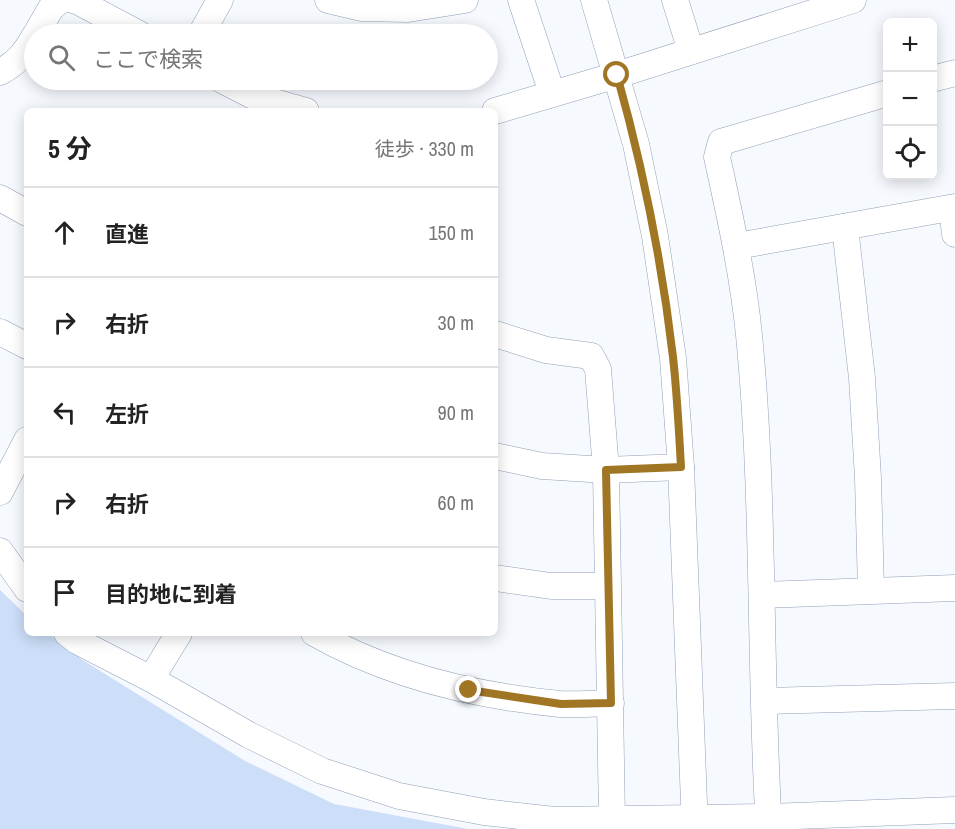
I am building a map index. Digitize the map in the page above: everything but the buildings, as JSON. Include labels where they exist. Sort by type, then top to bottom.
[{"type":"street","points":[[42,24],[51,8],[62,0]]},
{"type":"street","points":[[73,0],[121,24]]},
{"type":"street","points":[[207,24],[220,0]]},
{"type":"street","points":[[328,0],[362,8],[408,9],[465,0]]},
{"type":"street","points":[[521,0],[552,93]]},
{"type":"street","points":[[594,0],[636,144],[656,236],[673,358],[681,467],[694,823]]},
{"type":"street","points":[[675,0],[691,51]]},
{"type":"street","points":[[498,110],[854,0]]},
{"type":"street","points":[[0,72],[15,64],[24,53]]},
{"type":"street","points":[[937,79],[955,73]]},
{"type":"street","points":[[241,90],[253,96],[295,108]]},
{"type":"street","points":[[769,823],[758,455],[748,334],[737,246],[717,157],[721,142],[883,94]]},
{"type":"street","points":[[0,198],[24,211]]},
{"type":"street","points":[[737,246],[953,208],[955,234]]},
{"type":"street","points":[[845,227],[862,378],[871,590]]},
{"type":"street","points":[[0,332],[24,344]]},
{"type":"street","points":[[498,334],[546,350],[591,356],[598,369],[606,470],[612,819]]},
{"type":"street","points":[[4,476],[24,445]]},
{"type":"street","points":[[498,457],[542,466],[606,470],[681,467]]},
{"type":"street","points":[[0,551],[24,585]]},
{"type":"street","points":[[498,578],[551,586],[607,586]]},
{"type":"street","points":[[762,595],[955,588]]},
{"type":"street","points":[[72,636],[249,735],[322,771],[399,796],[484,812],[554,820],[612,819],[694,823],[769,823],[955,810]]},
{"type":"street","points":[[151,679],[177,636]]},
{"type":"street","points":[[319,636],[340,648],[402,672],[469,690],[561,704],[611,703]]},
{"type":"street","points":[[765,701],[955,696]]},
{"type":"shaded area","points":[[0,590],[24,613],[24,636],[52,636],[81,659],[245,761],[334,804],[468,829],[0,829]]},
{"type":"route","points":[[469,690],[561,704],[611,703],[606,470],[681,467],[673,358],[656,236],[636,144],[617,75]]}]
